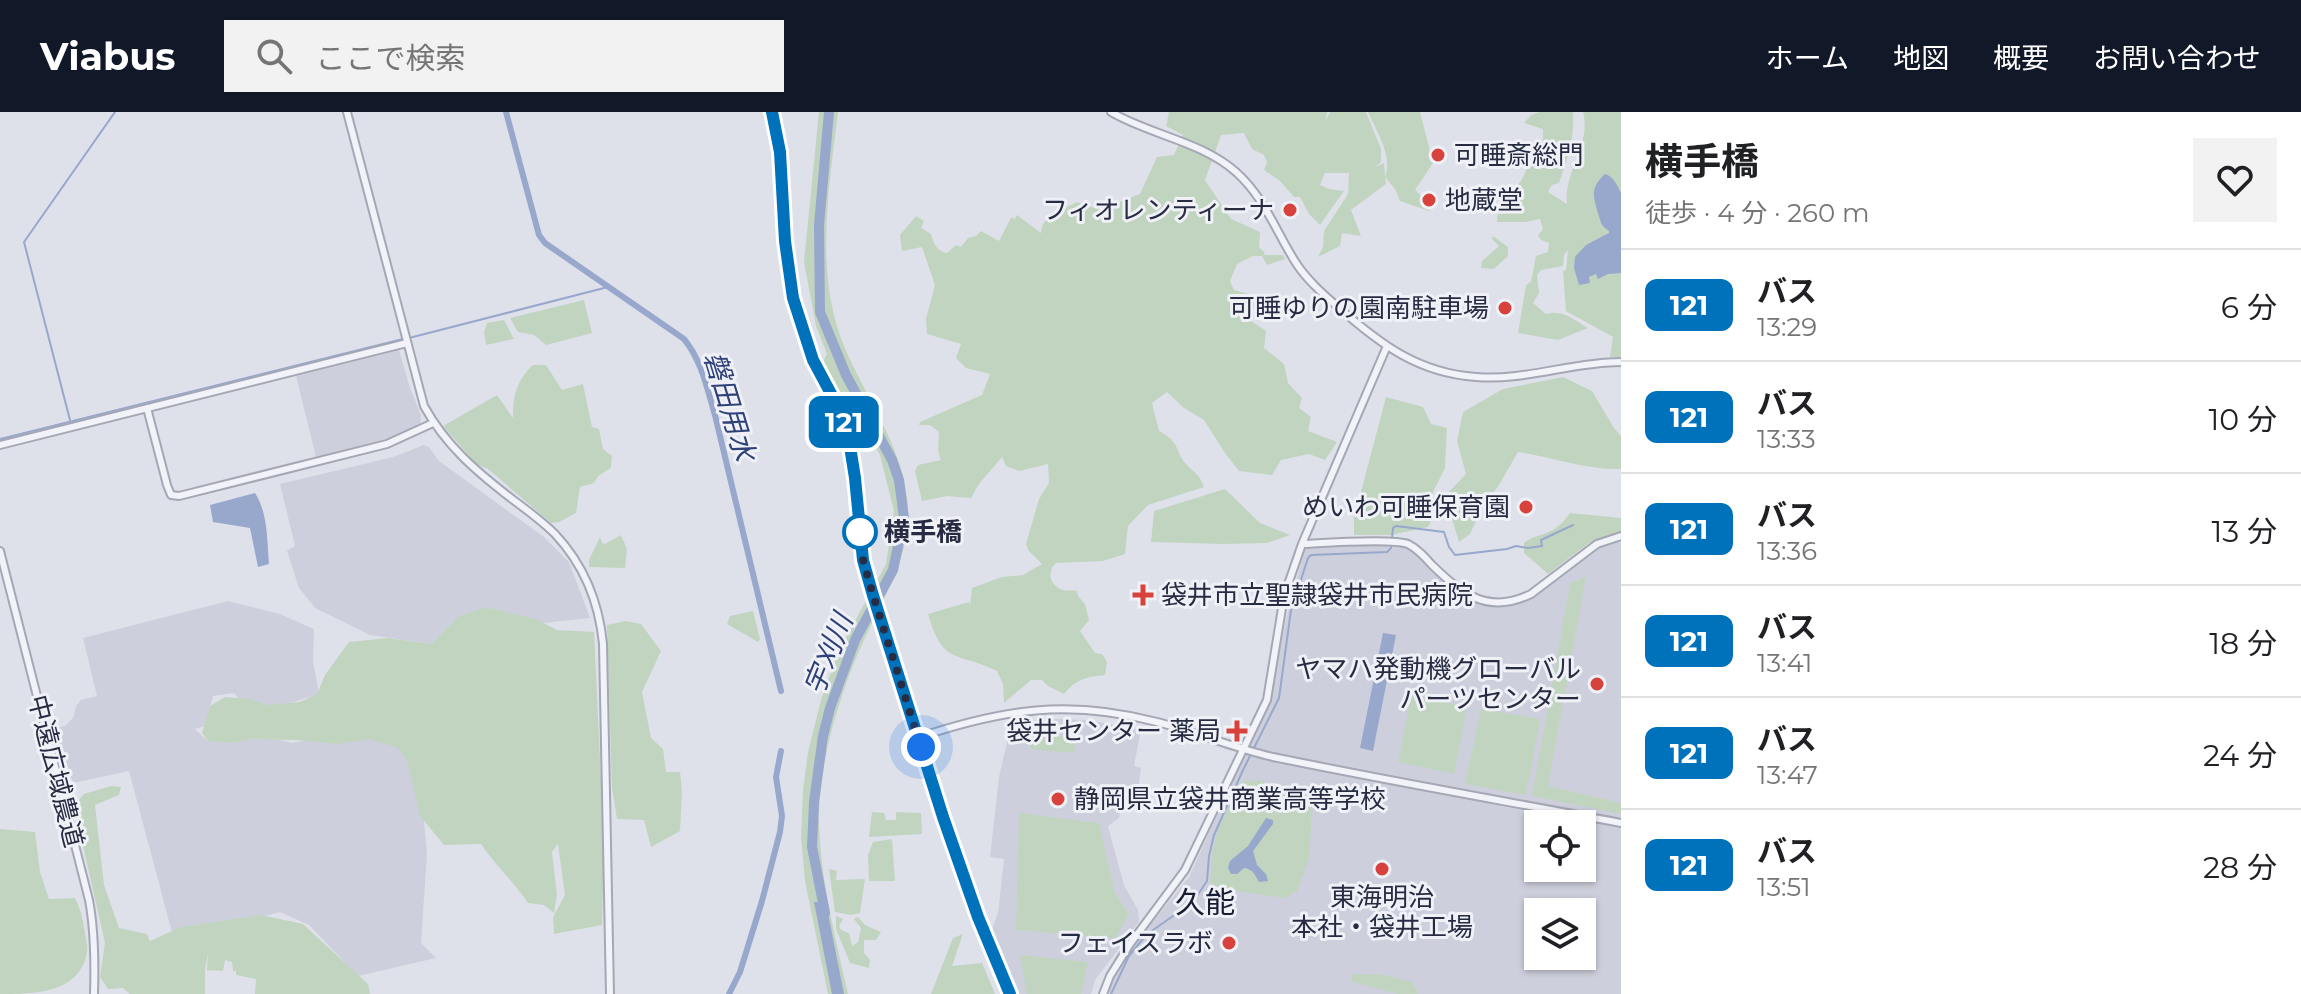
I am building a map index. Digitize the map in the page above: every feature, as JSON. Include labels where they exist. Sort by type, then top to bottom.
[{"type":"main road","points":[[772,112],[780,152],[785,241],[793,298],[813,360],[837,405],[848,434],[863,560],[917,738],[978,917],[1010,994]]},
{"type":"street","points":[[347,112],[420,393],[433,423],[478,473],[554,533],[572,554],[586,577],[601,620],[610,994]]},
{"type":"street","points":[[1111,112],[1200,150],[1232,168],[1261,198],[1301,270],[1373,338],[1402,357],[1475,377],[1621,362]]},
{"type":"street","points":[[0,445],[407,343]]},
{"type":"street","points":[[1103,994],[1130,944],[1185,870],[1267,700],[1280,611],[1302,544],[1387,346]]},
{"type":"street","points":[[147,408],[167,485],[171,495],[179,496],[387,444],[433,423]]},
{"type":"street","points":[[1302,544],[1402,543],[1417,550],[1451,584],[1470,596],[1507,602],[1531,594],[1597,544],[1621,536]]},
{"type":"street","name":"中遠広域農道","points":[[0,551],[89,900],[96,953],[94,994]]},
{"type":"street","points":[[917,738],[985,717],[1019,711],[1103,711],[1137,717],[1270,756],[1621,823]]},
{"type":"shaded area","points":[[399,350],[421,415],[420,426],[388,439],[316,457],[296,376]]},
{"type":"shaded area","points":[[424,445],[439,461],[544,537],[569,562],[590,618],[543,623],[485,607],[455,620],[431,644],[370,635],[315,608],[299,588],[287,551],[295,546],[280,484],[393,457]]},
{"type":"shaded area","points":[[1621,540],[1621,994],[1106,994],[1134,945],[1189,877],[1270,702],[1286,619],[1305,548],[1404,547],[1413,550],[1454,590],[1472,602],[1499,607],[1530,599],[1596,550]]},
{"type":"shaded area","points":[[228,601],[280,614],[314,629],[313,661],[319,694],[253,715],[234,693],[213,696],[205,726],[195,729],[208,741],[253,733],[292,743],[355,730],[413,706],[427,853],[421,943],[436,958],[358,976],[309,925],[280,912],[174,940],[129,771],[73,783],[54,728],[65,726],[73,718],[81,700],[97,696],[83,638]]},
{"type":"shaded area","points":[[1088,720],[1141,730],[1134,766],[1141,768],[1138,791],[1125,790],[1119,818],[1108,826],[1124,885],[1138,910],[1139,922],[1095,980],[1091,994],[1018,994],[991,933],[998,913],[1004,859],[990,857],[999,777],[1012,721]]},
{"type":"green space","points":[[819,112],[838,112],[826,230],[829,289],[835,318],[844,346],[900,464],[908,508],[902,554],[845,687],[829,739],[821,784],[822,860],[848,994],[828,994],[805,881],[801,837],[803,790],[808,752],[821,700],[838,652],[886,564],[894,511],[880,455],[870,437],[848,418],[842,397],[822,363],[827,354],[816,326],[804,262]]},
{"type":"green space","points":[[1169,112],[1327,112],[1326,120],[1330,112],[1366,112],[1381,149],[1381,162],[1375,167],[1384,163],[1386,184],[1351,210],[1361,236],[1342,233],[1340,246],[1318,257],[1323,247],[1324,231],[1348,194],[1349,173],[1325,173],[1320,185],[1344,191],[1320,225],[1309,214],[1300,197],[1294,197],[1280,181],[1264,170],[1267,162],[1264,155],[1252,149],[1244,133],[1221,135],[1205,180],[1231,219],[1260,232],[1259,247],[1265,253],[1263,255],[1283,255],[1285,259],[1267,265],[1262,256],[1253,256],[1237,264],[1230,281],[1234,290],[1256,296],[1266,311],[1265,314],[1253,309],[1248,319],[1266,331],[1264,348],[1284,364],[1288,383],[1302,398],[1299,408],[1311,417],[1308,431],[1337,442],[1325,460],[1309,454],[1281,460],[1272,475],[1239,471],[1204,420],[1184,408],[1167,392],[1152,403],[1159,431],[1175,444],[1183,461],[1204,487],[1148,505],[1128,526],[1125,554],[1103,561],[1056,563],[1050,574],[1052,582],[1063,590],[1077,591],[1085,604],[1089,620],[1080,631],[1095,653],[1102,654],[1107,662],[1105,675],[1082,680],[1064,694],[1042,680],[1031,680],[1004,703],[1003,684],[997,671],[946,650],[939,642],[928,614],[969,602],[970,606],[972,588],[1002,577],[1023,575],[1042,564],[1026,544],[1039,499],[1049,483],[1048,464],[1019,471],[1006,466],[1002,457],[971,498],[947,496],[922,501],[915,471],[918,465],[941,460],[939,432],[930,425],[919,425],[920,422],[982,395],[990,374],[966,368],[956,358],[961,344],[927,334],[926,319],[935,285],[922,247],[902,251],[900,235],[916,216],[924,221],[921,228],[931,234],[938,249],[947,253],[956,245],[961,247],[968,238],[981,231],[999,241],[1011,218],[1014,220],[1017,215],[1041,233],[1049,218],[1077,202],[1107,212],[1112,205],[1140,194],[1157,157],[1174,155],[1183,135],[1166,126]]},
{"type":"green space","points":[[1368,112],[1420,112],[1433,163],[1415,190],[1423,197],[1422,202],[1430,208],[1429,211],[1400,201],[1385,177],[1386,152]]},
{"type":"green space","points":[[1573,112],[1572,139],[1565,166],[1559,183],[1552,185],[1548,192],[1567,204],[1569,181],[1584,136],[1583,112],[1621,112],[1621,357],[1610,357],[1613,337],[1566,311],[1563,271],[1566,270],[1568,250],[1563,266],[1541,270],[1537,275],[1539,293],[1533,303],[1546,314],[1563,314],[1588,328],[1558,340],[1518,333],[1526,285],[1531,282],[1536,256],[1548,252],[1549,243],[1538,235],[1543,229],[1540,219],[1497,222],[1500,206],[1519,184],[1533,154],[1543,143],[1543,129],[1524,123],[1531,115]]},
{"type":"green space","points":[[1493,236],[1508,247],[1508,256],[1494,269],[1481,268],[1482,261],[1499,246],[1492,239]]},
{"type":"green space","points":[[584,300],[592,333],[546,345],[534,335],[518,332],[510,318]]},
{"type":"green space","points":[[504,320],[514,339],[486,345],[484,332],[487,323]]},
{"type":"green space","points":[[533,365],[546,365],[562,390],[583,384],[592,427],[599,429],[603,449],[612,456],[611,468],[598,476],[594,483],[580,487],[576,513],[559,522],[551,523],[488,469],[476,464],[443,426],[497,395],[513,418],[517,389]]},
{"type":"green space","points":[[1563,377],[1592,391],[1621,436],[1621,469],[1582,465],[1518,452],[1481,510],[1470,534],[1459,542],[1445,496],[1466,474],[1457,441],[1463,412],[1503,389]]},
{"type":"green space","points":[[1386,397],[1423,407],[1431,424],[1447,428],[1445,468],[1433,492],[1435,512],[1428,527],[1391,535],[1354,535],[1354,510]]},
{"type":"green space","points":[[1225,489],[1260,523],[1290,535],[1267,543],[1151,542],[1154,511]]},
{"type":"green space","points":[[1570,513],[1621,518],[1621,532],[1589,543],[1548,574],[1524,553],[1524,543],[1549,532]]},
{"type":"green space","points":[[621,535],[627,549],[625,568],[589,567],[589,560],[600,537],[605,544]]},
{"type":"green space","points":[[1586,577],[1548,786],[1621,803],[1621,814],[1532,796],[1570,583]]},
{"type":"green space","points":[[485,607],[536,619],[557,630],[594,632],[604,844],[602,925],[554,934],[553,917],[565,895],[558,844],[552,852],[557,895],[554,913],[544,905],[528,903],[481,844],[444,845],[420,816],[407,760],[398,748],[369,739],[338,744],[251,739],[232,743],[208,741],[202,733],[210,706],[225,697],[250,699],[267,705],[300,702],[317,694],[325,675],[349,642],[388,638],[431,644],[459,616]]},
{"type":"green space","points":[[753,611],[760,639],[758,642],[727,624],[730,616]]},
{"type":"green space","points":[[626,621],[641,624],[661,651],[642,692],[651,738],[663,749],[666,772],[680,772],[680,831],[651,847],[644,820],[617,819],[612,788],[607,625]]},
{"type":"green space","points":[[1411,696],[1467,707],[1454,774],[1398,762]]},
{"type":"green space","points":[[1481,709],[1540,719],[1526,795],[1465,784]]},
{"type":"green space","points":[[1031,733],[1075,737],[1074,753],[1030,749]]},
{"type":"green space","points":[[1259,780],[1308,803],[1312,812],[1309,858],[1297,891],[1285,898],[1210,885],[1212,854],[1219,824],[1243,781]]},
{"type":"green space","points":[[111,786],[121,787],[119,795],[95,805],[104,885],[119,928],[147,934],[150,941],[181,927],[261,915],[303,924],[368,984],[370,994],[255,994],[256,979],[236,975],[232,962],[225,960],[223,971],[207,970],[208,953],[205,994],[130,994],[123,988],[108,989],[100,977],[105,943],[74,806],[84,794]]},
{"type":"green space","points":[[872,812],[884,813],[886,820],[896,820],[896,812],[921,813],[922,834],[869,837]]},
{"type":"green space","points":[[1019,813],[1099,823],[1115,893],[1129,914],[1116,938],[1016,930]]},
{"type":"green space","points":[[0,829],[35,832],[40,872],[49,899],[75,898],[80,911],[87,948],[83,966],[65,984],[53,989],[0,994]]},
{"type":"green space","points":[[892,839],[895,881],[869,881],[868,855],[873,842]]},
{"type":"green space","points":[[829,869],[837,871],[836,880],[865,879],[860,913],[835,912]]},
{"type":"green space","points":[[836,916],[843,919],[839,926],[849,933],[852,946],[858,942],[861,928],[854,919],[858,917],[865,925],[881,932],[876,940],[864,940],[869,968],[850,963],[836,929]]},
{"type":"green space","points":[[963,934],[952,966],[982,963],[995,994],[931,994],[953,938]]},
{"type":"green space","points":[[1020,955],[1088,962],[1081,994],[1027,994]]},
{"type":"green space","points":[[1351,974],[1385,975],[1412,982],[1418,994],[1398,994],[1352,982]]},
{"type":"water","points":[[1605,174],[1613,179],[1621,193],[1621,273],[1598,279],[1596,274],[1589,277],[1590,283],[1579,285],[1574,268],[1575,257],[1586,245],[1609,233],[1601,223],[1594,197],[1595,188]]},
{"type":"water","points":[[255,493],[265,518],[269,564],[258,567],[250,528],[213,522],[210,505]]},
{"type":"water","points":[[1383,633],[1396,635],[1373,751],[1360,748]]},
{"type":"water","points":[[1266,818],[1273,820],[1273,824],[1253,851],[1257,865],[1268,881],[1259,882],[1252,871],[1244,868],[1237,874],[1231,874],[1228,868],[1230,861],[1248,846]]},
{"type":"water","points":[[814,902],[826,903],[844,994],[832,994]]},
{"type":"waterway","points":[[70,420],[24,242],[115,112]]},
{"type":"waterway","name":"磐田用水","points":[[506,112],[539,235],[545,243],[684,339],[695,356],[715,415],[781,691]]},
{"type":"waterway","name":"宇刈川","points":[[825,913],[812,847],[814,802],[823,736],[855,640],[893,570],[904,518],[899,480],[892,460],[846,375],[820,312],[819,225],[829,112]]},
{"type":"waterway","points":[[409,338],[608,287]]},
{"type":"waterway","points":[[0,439],[403,339]]},
{"type":"waterway","points":[[1111,994],[1129,956],[1146,935],[1193,902],[1207,881],[1214,835],[1279,698],[1291,610],[1308,558],[1311,555],[1387,552],[1391,548],[1393,528],[1396,526],[1444,532],[1455,555],[1516,546],[1542,546],[1541,540],[1573,525]]},
{"type":"waterway","name":"磐田用水","points":[[729,994],[740,972],[780,832],[782,816],[776,777],[781,751]]},
{"type":"bus line","name":"121","points":[[772,112],[780,152],[785,241],[793,298],[813,360],[837,405],[848,434],[863,560],[943,817],[978,917],[1010,994]]},
{"type":"place","name":"可睡斎総門","points":[[1438,155]]},
{"type":"place","name":"地蔵堂","points":[[1429,200]]},
{"type":"place","name":"フィオレンティーナ","points":[[1290,210]]},
{"type":"place","name":"可睡ゆりの園南駐車場","points":[[1505,308]]},
{"type":"place","name":"めいわ可睡保育園","points":[[1526,507]]},
{"type":"place","name":"横手橋","points":[[860,532]]},
{"type":"place","name":"袋井市立聖隷袋井市民病院","points":[[1143,595]]},
{"type":"place","name":"ヤマハ発動機グローバル パーツセンター","points":[[1597,684]]},
{"type":"place","name":"袋井センター 薬局","points":[[1237,731]]},
{"type":"place","name":"静岡県立袋井商業高等学校","points":[[1058,799]]},
{"type":"place","name":"東海明治 本社・袋井工場","points":[[1382,869]]},
{"type":"place","name":"フェイスラボ","points":[[1229,943]]},
{"type":"district","name":"久能","points":[[1205,902]]},
{"type":"route","points":[[860,532],[863,560],[872,592],[921,747]]}]
